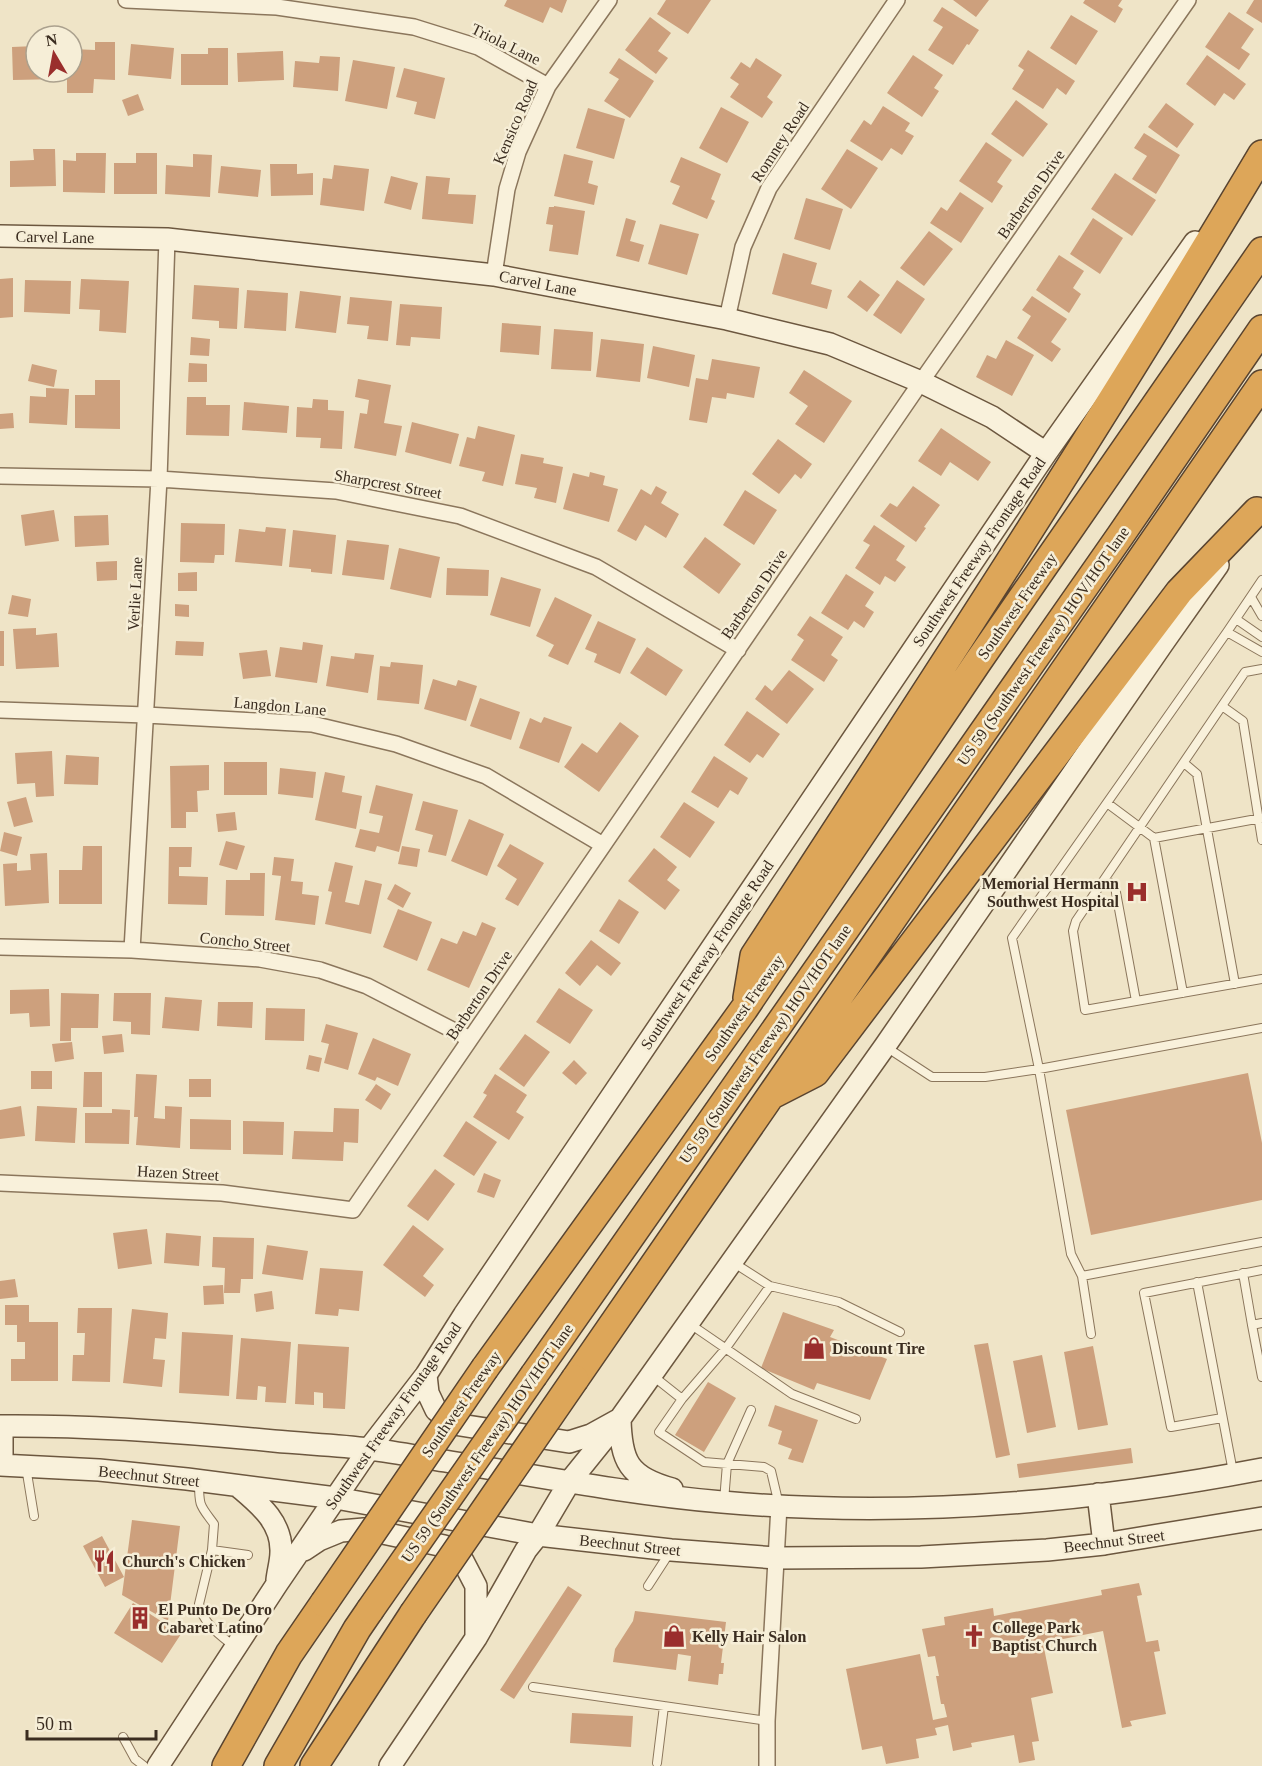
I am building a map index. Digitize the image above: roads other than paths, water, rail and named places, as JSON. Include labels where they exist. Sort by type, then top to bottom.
[{"type":"highway","points":[[744,1009],[754,956],[988,597],[1262,154]]},
{"type":"highway","name":"Southwest Freeway","points":[[226,1766],[289,1654],[484,1368],[744,1009],[977,663],[1262,251]]},
{"type":"highway","name":"US 59 (Southwest Freeway) HOV/HOT lane","points":[[278,1766],[370,1610],[1262,329]]},
{"type":"highway","points":[[314,1766],[413,1614],[1262,384]]},
{"type":"highway","points":[[770,1096],[816,1073],[1179,592],[1259,507]]},
{"type":"main road","name":"Southwest Freeway Frontage Road","points":[[158,1766],[277,1584],[369,1449],[426,1375],[487,1280],[1046,453],[1262,148]]},
{"type":"main road","name":"Carvel Lane","points":[[0,236],[167,239],[494,275],[727,318],[830,344],[921,382],[992,417],[1046,453]]},
{"type":"main road","points":[[390,1766],[476,1638],[526,1550],[538,1535],[570,1481],[620,1419],[885,1046],[1162,643],[1259,507]]},
{"type":"main road","points":[[426,1375],[428,1393],[436,1410],[454,1425],[569,1442],[591,1435],[620,1419]]},
{"type":"main road","points":[[620,1419],[623,1451],[632,1469],[645,1478],[666,1487],[724,1502]]},
{"type":"main road","points":[[1,1465],[1,1426],[190,1432],[369,1449],[666,1497],[779,1506],[859,1508],[954,1507],[1063,1499],[1158,1487],[1262,1469]]},
{"type":"main road","name":"Beechnut Street","points":[[1,1465],[99,1470],[199,1480],[336,1498],[538,1535],[670,1550],[776,1558],[921,1557],[1047,1550],[1104,1544],[1262,1518]]},
{"type":"main road","points":[[238,1486],[262,1507],[274,1523],[281,1550],[277,1584]]},
{"type":"main road","points":[[1098,1494],[1104,1544]]},
{"type":"main road","points":[[299,1553],[318,1540],[341,1531],[364,1529],[444,1546],[463,1561],[476,1586],[476,1638]]},
{"type":"street","name":"Triola Lane","points":[[126,0],[277,8],[414,27],[478,47],[548,86]]},
{"type":"street","name":"Kensico Road","points":[[494,275],[507,189],[518,152],[548,86],[609,0]]},
{"type":"street","name":"Romney Road","points":[[727,318],[743,247],[769,188],[897,0]]},
{"type":"street","name":"Barberton Drive","points":[[353,1210],[921,382],[1188,0]]},
{"type":"street","name":"Verlie Lane","points":[[132,950],[159,478],[167,239]]},
{"type":"street","name":"Sharpcrest Street","points":[[0,476],[159,478],[336,491],[460,516],[596,567],[738,650]]},
{"type":"street","name":"Langdon Lane","points":[[0,710],[312,724],[396,744],[486,776],[603,845]]},
{"type":"street","name":"Concho Street","points":[[0,947],[132,950],[260,959],[320,970],[367,986],[470,1039]]},
{"type":"street","name":"Hazen Street","points":[[0,1183],[222,1193],[353,1210]]},
{"type":"street","points":[[767,1766],[767,1721],[779,1506]]},
{"type":"lane","points":[[1092,1334],[1082,1276],[1071,1254],[1039,1069],[1012,938],[1262,580]]},
{"type":"lane","points":[[1251,597],[1262,616]]},
{"type":"lane","points":[[1236,619],[1262,637]]},
{"type":"lane","points":[[1227,632],[1262,652]]},
{"type":"lane","points":[[1262,669],[1245,672],[1076,921],[1073,931],[1085,1011],[1262,979]]},
{"type":"lane","points":[[1222,706],[1243,721],[1262,840]]},
{"type":"lane","points":[[1184,763],[1197,774],[1235,984]]},
{"type":"lane","points":[[1107,803],[1154,838],[1183,993]]},
{"type":"lane","points":[[1154,838],[1260,819]]},
{"type":"lane","points":[[1105,879],[1115,887],[1136,1001]]},
{"type":"lane","points":[[885,1046],[932,1077],[985,1077],[1262,1028]]},
{"type":"lane","points":[[1082,1276],[1262,1242]]},
{"type":"lane","points":[[732,1261],[770,1286],[838,1302],[900,1332]]},
{"type":"lane","points":[[1222,1418],[1171,1427],[1144,1293],[1262,1270]]},
{"type":"lane","points":[[1243,1274],[1262,1377]]},
{"type":"lane","points":[[1197,1282],[1233,1474]]},
{"type":"lane","points":[[770,1286],[726,1348],[682,1399],[659,1432],[704,1462],[764,1467],[771,1471],[779,1506]]},
{"type":"lane","points":[[689,1323],[792,1394],[856,1419]]},
{"type":"lane","points":[[1252,1325],[1262,1323]]},
{"type":"lane","points":[[651,1376],[682,1399]]},
{"type":"lane","points":[[724,1502],[727,1464],[751,1410]]},
{"type":"lane","points":[[26,1467],[34,1516]]},
{"type":"lane","points":[[199,1480],[202,1510],[214,1524],[212,1550],[199,1604],[210,1626],[235,1647]]},
{"type":"lane","points":[[212,1550],[248,1554]]},
{"type":"lane","points":[[648,1586],[670,1550]]},
{"type":"lane","points":[[533,1687],[767,1721]]},
{"type":"lane","points":[[657,1763],[664,1706]]},
{"type":"lane","points":[[123,1737],[135,1759],[144,1766]]},
{"type":"place","name":"Memorial Hermann Southwest Hospital","points":[[1137,892]]},
{"type":"place","name":"Discount Tire","points":[[814,1348]]},
{"type":"place","name":"Church's Chicken","points":[[104,1561]]},
{"type":"place","name":"El Punto De Oro Cabaret Latino","points":[[140,1618]]},
{"type":"place","name":"Kelly Hair Salon","points":[[674,1636]]},
{"type":"place","name":"College Park Baptist Church","points":[[974,1636]]}]
